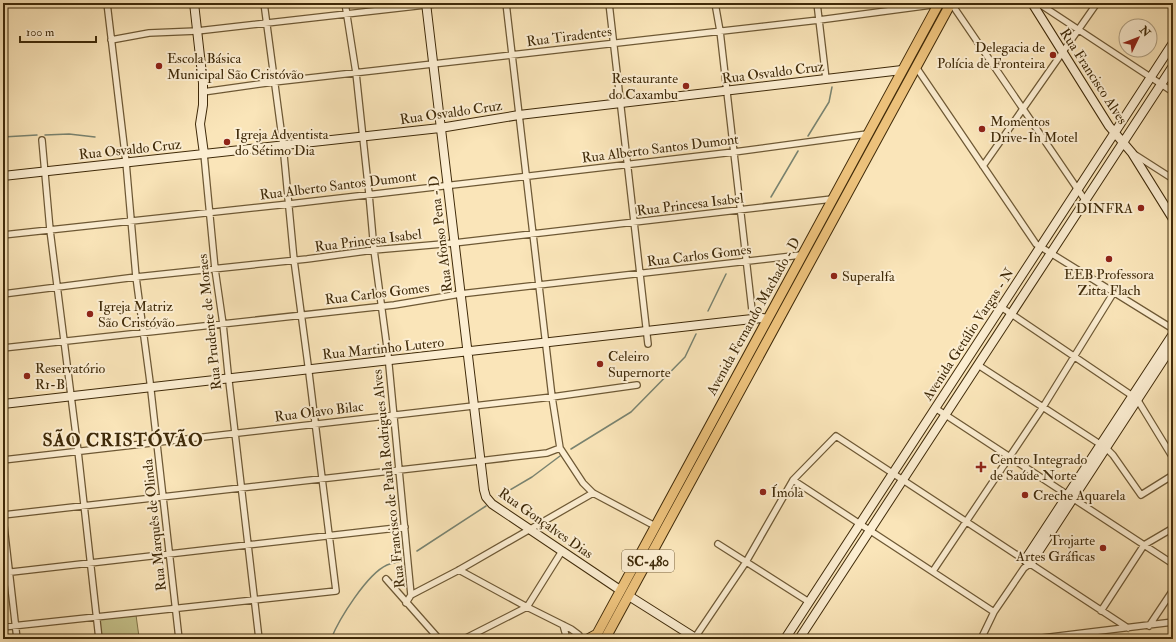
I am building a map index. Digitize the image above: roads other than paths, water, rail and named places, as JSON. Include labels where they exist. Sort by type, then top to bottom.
[{"type":"main road","name":"Avenida Fernando Machado - D","points":[[588,639],[596,634],[801,255],[940,3]]},
{"type":"main road","name":"Avenida Fernando Machado - D","points":[[605,639],[691,484],[776,324],[951,3]]},
{"type":"main road","points":[[818,247],[814,242],[819,223]]},
{"type":"main road","points":[[767,319],[776,324]]},
{"type":"main road","points":[[730,386],[740,392]]},
{"type":"main road","points":[[655,526],[664,532]]},
{"type":"street","name":"Rua Marquês de Olinda","points":[[107,3],[126,162],[136,277],[151,387],[179,639]]},
{"type":"street","name":"Rua Prudente de Moraes","points":[[194,3],[203,83],[203,106],[200,124],[215,269],[223,324],[258,639]]},
{"type":"street","points":[[3,627],[336,591],[300,315],[283,145],[264,3]]},
{"type":"street","name":"Rua Francisco de Paula Rodrigues Alves","points":[[345,3],[356,73],[380,305],[388,360],[411,595]]},
{"type":"street","points":[[112,40],[149,33],[197,31],[443,3]]},
{"type":"street","points":[[506,3],[552,396],[560,448],[583,483],[593,493],[655,526]]},
{"type":"street","points":[[609,3],[648,344]]},
{"type":"street","points":[[715,3],[720,31],[753,319]]},
{"type":"street","points":[[817,3],[826,79]]},
{"type":"street","name":"Rua Tiradentes","points":[[203,92],[274,82],[819,20],[940,3]]},
{"type":"street","points":[[951,3],[1085,200]]},
{"type":"street","name":"Rua Francisco Alves","points":[[1032,3],[1114,133],[1132,153],[1173,219]]},
{"type":"street","points":[[1038,3],[1173,92]]},
{"type":"street","points":[[983,166],[1097,3]]},
{"type":"street","points":[[1169,3],[1173,6]]},
{"type":"street","name":"Rua Afonso Pena - D","points":[[426,4],[479,461]]},
{"type":"street","name":"Avenida Getúlio Vargas - N","points":[[785,639],[1173,43]]},
{"type":"street","name":"Avenida Getúlio Vargas - N","points":[[799,639],[1173,66]]},
{"type":"street","points":[[916,67],[1036,244],[1173,329]]},
{"type":"street","name":"Rua Osvaldo Cruz","points":[[3,176],[440,128],[519,115],[902,70]]},
{"type":"street","name":"Rua Alberto Santos Dumont","points":[[3,235],[210,211],[289,204],[447,184],[734,152],[867,134]]},
{"type":"street","points":[[42,140],[50,230],[78,451],[99,639]]},
{"type":"street","points":[[1132,153],[1173,179]]},
{"type":"street","name":"Rua Princesa Isabel","points":[[3,294],[136,277],[634,223],[832,199]]},
{"type":"street","name":"Rua Carlos Gomes","points":[[3,348],[380,305],[394,305],[460,294],[801,255]]},
{"type":"street","points":[[933,571],[1043,407],[1114,292]]},
{"type":"street","points":[[1001,307],[1012,313],[1135,398],[1173,458]]},
{"type":"street","name":"Rua Martinho Lutero","points":[[3,404],[546,342],[762,318],[767,319]]},
{"type":"street","points":[[1135,398],[1173,334]]},
{"type":"street","points":[[981,639],[994,612],[1135,398],[1173,345]]},
{"type":"street","points":[[978,365],[1103,446],[1113,455],[1141,495],[1173,475]]},
{"type":"street","name":"Rua Olavo Bilac","points":[[3,460],[473,406],[637,385]]},
{"type":"street","points":[[935,408],[1173,564]]},
{"type":"street","points":[[629,596],[695,639],[746,562],[793,480],[836,436],[967,522],[1027,564],[1128,628]]},
{"type":"street","points":[[17,639],[6,572],[3,516],[547,453],[560,448]]},
{"type":"street","name":"Rua Gonçalves Dias","points":[[479,461],[486,497],[492,504],[620,590]]},
{"type":"street","points":[[793,480],[994,612]]},
{"type":"street","points":[[406,602],[411,595],[459,570],[593,493]]},
{"type":"street","points":[[6,572],[405,527]]},
{"type":"street","points":[[1101,610],[1144,546],[1173,528]]},
{"type":"street","points":[[718,544],[809,602]]},
{"type":"street","points":[[464,639],[527,607],[562,551]]},
{"type":"street","points":[[459,570],[563,625],[575,632],[580,639]]},
{"type":"street","points":[[386,579],[439,639]]},
{"type":"street","points":[[1149,626],[1173,590]]},
{"type":"street","points":[[1034,639],[1173,622]]},
{"type":"street","points":[[563,625],[567,639]]},
{"type":"waterway","points":[[808,136],[829,102],[832,87]]},
{"type":"waterway","points":[[45,135],[69,134],[95,137]]},
{"type":"waterway","points":[[3,137],[37,135]]},
{"type":"waterway","points":[[771,197],[798,151]]},
{"type":"waterway","points":[[708,311],[726,274]]},
{"type":"waterway","points":[[571,449],[631,412],[685,357],[696,334]]},
{"type":"waterway","points":[[498,497],[532,477],[560,456]]},
{"type":"waterway","points":[[417,551],[486,506]]},
{"type":"waterway","points":[[331,639],[340,620],[354,598],[371,578],[387,565],[402,561]]},
{"type":"place","name":"Delegacia de Polícia de Fronteira","points":[[1053,55]]},
{"type":"place","name":"Escola Básica Municipal São Cristóvão","points":[[159,66]]},
{"type":"place","name":"Restaurante do Caxambu","points":[[686,86]]},
{"type":"place","name":"Momentos Drive-In Motel","points":[[982,129]]},
{"type":"place","name":"Igreja Adventista do Sétimo Dia","points":[[227,142]]},
{"type":"place","name":"DINFRA","points":[[1141,208]]},
{"type":"place","name":"EEB Professora Zitta Flach","points":[[1109,259]]},
{"type":"place","name":"Superalfa","points":[[834,276]]},
{"type":"place","name":"Igreja Matriz São Cristóvão","points":[[90,314]]},
{"type":"place","name":"Celeiro Supernorte","points":[[600,364]]},
{"type":"place","name":"Reservatório R1-B","points":[[27,376]]},
{"type":"place","name":"Centro Integrado de Saúde Norte","points":[[981,467]]},
{"type":"place","name":"Ímola","points":[[763,492]]},
{"type":"place","name":"Creche Aquarela","points":[[1025,495]]},
{"type":"place","name":"Trojarte Artes Gráficas","points":[[1103,548]]},
{"type":"district","name":"SÃO CRISTÓVÃO","points":[[123,440]]}]
